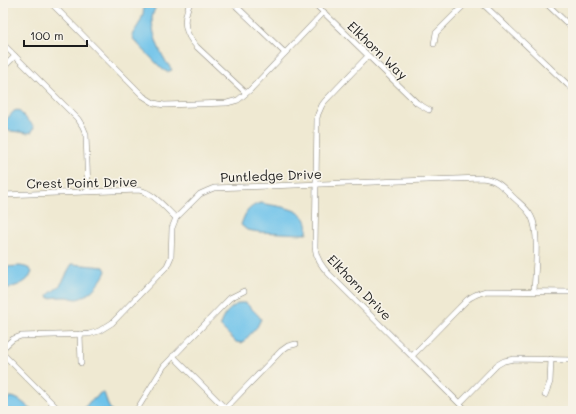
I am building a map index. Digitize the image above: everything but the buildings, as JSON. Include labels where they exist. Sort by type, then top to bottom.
[{"type":"street","points":[[51,3],[139,93],[150,102],[164,105],[228,103],[238,100],[324,12]]},
{"type":"street","points":[[190,3],[185,21],[186,31],[190,39],[246,93]]},
{"type":"street","points":[[233,3],[285,53]]},
{"type":"street","name":"Elkhorn Way","points":[[314,3],[417,103],[429,110]]},
{"type":"street","points":[[434,44],[436,33],[466,3]]},
{"type":"street","points":[[482,3],[573,89]]},
{"type":"street","points":[[546,3],[573,29]]},
{"type":"street","points":[[3,44],[78,119],[83,127],[86,134],[88,191]]},
{"type":"street","points":[[3,68],[15,56]]},
{"type":"street","name":"Elkhorn Drive","points":[[368,56],[325,101],[320,108],[317,118],[316,251],[320,263],[329,274],[468,411]]},
{"type":"street","name":"Puntledge Drive","points":[[176,218],[200,194],[209,190],[222,188],[474,178],[488,179],[498,183],[504,188],[530,213],[534,222],[536,228],[534,291]]},
{"type":"street","name":"Crest Point Drive","points":[[3,195],[88,191],[143,191],[153,196],[176,218]]},
{"type":"street","points":[[3,348],[17,337],[26,335],[89,334],[99,331],[112,323],[165,268],[171,257],[172,228],[176,218]]},
{"type":"street","points":[[136,411],[164,366],[173,356],[230,298],[244,291]]},
{"type":"street","points":[[412,356],[472,296],[486,291],[573,292]]},
{"type":"street","points":[[80,334],[81,363]]},
{"type":"street","points":[[173,356],[227,410],[281,351],[288,346],[296,344]]},
{"type":"street","points":[[3,354],[60,411]]},
{"type":"street","points":[[460,403],[494,368],[504,361],[514,359],[573,360]]},
{"type":"street","points":[[545,395],[550,382],[551,359]]},
{"type":"water","points":[[144,3],[157,3],[152,18],[153,29],[160,50],[172,70],[167,72],[162,69],[134,40],[132,35],[141,19]]},
{"type":"water","points":[[18,110],[34,127],[32,132],[27,133],[4,130],[4,122],[14,111]]},
{"type":"water","points":[[260,203],[294,210],[304,218],[307,223],[307,233],[259,232],[247,230],[241,225],[244,217],[250,209]]},
{"type":"water","points":[[72,264],[104,267],[106,271],[94,288],[82,298],[49,298],[48,295],[61,284]]},
{"type":"water","points":[[20,266],[31,270],[32,272],[30,276],[20,284],[3,289],[3,267]]},
{"type":"water","points":[[239,303],[246,303],[261,319],[257,327],[242,343],[236,342],[220,326],[227,312]]},
{"type":"water","points":[[100,393],[104,393],[108,405],[112,411],[83,411],[90,401],[96,398]]},
{"type":"water","points":[[10,397],[19,400],[33,411],[3,411],[3,403]]}]
